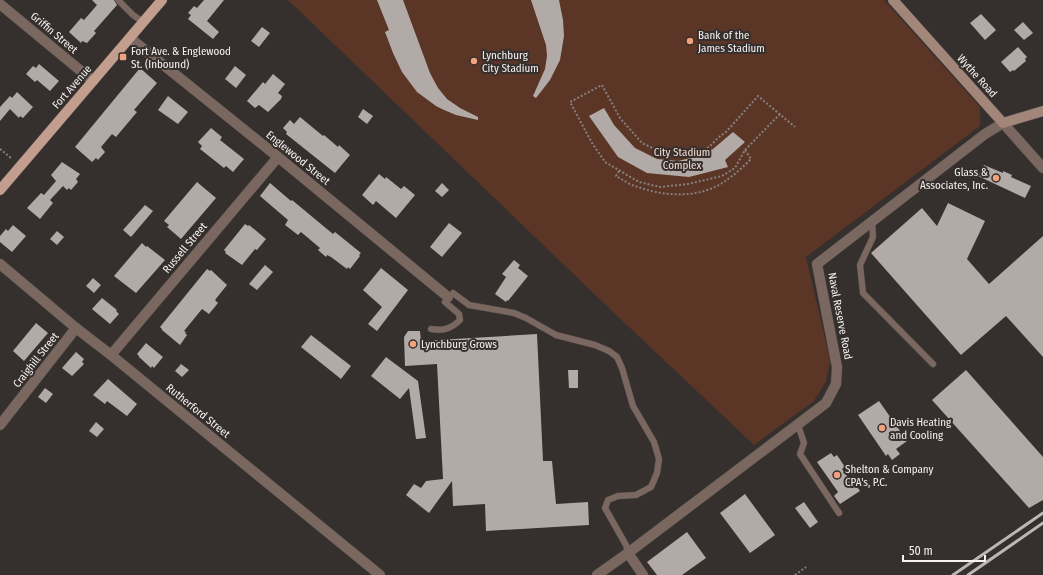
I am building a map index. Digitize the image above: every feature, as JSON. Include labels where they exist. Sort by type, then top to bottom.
[{"type":"main road","name":"Fort Avenue","points":[[0,190],[162,0]]},
{"type":"street","name":"Wythe Road","points":[[893,0],[1043,168]]},
{"type":"street","name":"Griffin Street","points":[[0,4],[93,81]]},
{"type":"street","name":"Englewood Street","points":[[130,38],[449,297]]},
{"type":"street","points":[[1003,123],[1043,111]]},
{"type":"street","name":"Naval Reserve Road","points":[[628,553],[826,403],[836,384],[838,367],[817,264],[986,134],[1003,123]]},
{"type":"street","name":"Russell Street","points":[[111,355],[278,157]]},
{"type":"street","name":"Rutherford Street","points":[[0,264],[76,328],[380,575]]},
{"type":"street","name":"Craighill Street","points":[[0,425],[76,328]]},
{"type":"street","points":[[596,575],[628,553],[643,575]]},
{"type":"lane","points":[[118,0],[133,15],[143,22]]},
{"type":"lane","points":[[872,222],[873,238],[860,265],[863,293],[933,364]]},
{"type":"lane","points":[[431,329],[443,331],[454,326],[460,320],[459,314],[449,297]]},
{"type":"lane","points":[[449,297],[468,305],[514,313],[556,335],[595,345],[617,357],[622,368],[633,406],[654,442],[659,458],[657,473],[651,487],[636,495],[618,496],[608,500],[605,508],[626,544],[628,553]]},
{"type":"lane","points":[[798,425],[804,443],[800,454],[839,513]]},
{"type":"path","points":[[780,114],[745,150],[735,168],[722,176],[688,184],[660,187],[639,182],[605,162],[570,102],[602,85],[620,118],[642,143],[667,155],[680,156],[696,153],[709,147],[726,132],[758,96],[780,114],[795,128]]},
{"type":"path","points":[[0,149],[10,158]]},
{"type":"path","points":[[619,171],[616,176],[637,187],[658,193],[678,195],[716,186],[736,173],[751,159],[745,150]]},
{"type":"path","points":[[795,575],[806,567]]},
{"type":"green space","name":"City Stadium Complex","points":[[288,0],[884,0],[980,107],[980,126],[806,257],[830,360],[826,382],[814,401],[754,445]]},
{"type":"building","points":[[92,0],[114,0],[117,5],[94,31],[96,33],[87,43],[82,41],[81,43],[69,32],[81,18],[84,20],[97,5]]},
{"type":"building","points":[[204,0],[224,0],[207,21],[219,32],[213,39],[188,19],[191,15],[188,13],[194,6],[197,8]]},
{"type":"building","points":[[377,0],[403,0],[430,73],[438,88],[447,99],[460,108],[478,117],[478,120],[456,115],[444,110],[417,92],[402,72],[393,53],[385,32],[389,30]]},
{"type":"building","points":[[531,0],[559,0],[563,20],[564,36],[560,60],[550,80],[536,98],[533,96],[545,69],[547,56],[546,45]]},
{"type":"building","points":[[981,14],[996,30],[985,40],[970,23]]},
{"type":"building","points":[[1023,22],[1033,33],[1024,40],[1014,30]]},
{"type":"building","points":[[262,27],[270,33],[259,47],[251,41]]},
{"type":"building","points":[[1018,47],[1027,57],[1025,59],[1026,61],[1014,71],[1013,70],[1010,72],[1001,62]]},
{"type":"building","points":[[39,64],[59,81],[50,91],[37,80],[35,82],[26,74],[33,66],[36,68]]},
{"type":"building","points":[[235,66],[246,75],[236,88],[225,79]]},
{"type":"building","points":[[140,68],[157,83],[134,110],[137,112],[116,137],[112,134],[101,147],[105,152],[98,160],[96,158],[92,162],[75,147]]},
{"type":"building","points":[[273,74],[285,84],[278,93],[282,96],[281,99],[268,112],[259,105],[255,108],[247,101],[263,82],[265,84]]},
{"type":"building","points":[[17,92],[33,107],[23,118],[20,116],[19,118],[10,109],[0,121],[0,107],[10,96],[12,98]]},
{"type":"building","points":[[168,96],[188,112],[178,124],[158,110]]},
{"type":"building","points":[[604,108],[614,125],[635,148],[657,159],[678,161],[695,157],[713,149],[733,132],[745,142],[725,160],[728,167],[689,177],[647,173],[618,157],[589,116]]},
{"type":"building","points":[[363,109],[373,116],[367,124],[358,117]]},
{"type":"building","points":[[300,117],[338,147],[339,145],[350,155],[335,173],[286,134],[287,132],[283,128],[290,120],[294,124]]},
{"type":"building","points":[[211,128],[222,137],[220,140],[244,159],[233,172],[226,166],[224,168],[200,149],[202,146],[198,142]]},
{"type":"building","points":[[62,162],[80,174],[76,179],[78,182],[71,190],[69,188],[67,190],[63,186],[50,200],[53,203],[40,219],[27,208],[41,193],[44,195],[56,181],[51,175]]},
{"type":"building","points":[[984,165],[1012,175],[1011,177],[1031,186],[1025,198],[978,176]]},
{"type":"building","points":[[379,174],[385,179],[386,177],[401,189],[404,186],[415,195],[396,218],[376,201],[373,205],[362,195]]},
{"type":"building","points":[[197,182],[216,198],[181,239],[167,227],[169,225],[164,221]]},
{"type":"building","points":[[270,183],[333,234],[335,232],[361,253],[350,269],[348,267],[347,269],[327,255],[326,257],[318,250],[320,248],[301,232],[298,235],[285,225],[288,220],[260,196]]},
{"type":"building","points":[[442,183],[449,190],[442,197],[435,191]]},
{"type":"building","points":[[948,203],[985,221],[967,259],[989,284],[1043,236],[1043,357],[1006,316],[961,355],[871,253],[922,208],[937,226]]},
{"type":"building","points":[[145,205],[153,211],[131,237],[123,230]]},
{"type":"building","points":[[449,223],[462,233],[442,257],[430,247]]},
{"type":"building","points":[[245,224],[248,226],[249,225],[266,239],[257,250],[255,249],[242,265],[225,253],[226,252],[224,250]]},
{"type":"building","points":[[13,225],[26,236],[12,252],[0,242],[0,236],[6,229],[8,231]]},
{"type":"building","points":[[57,231],[64,237],[57,245],[50,239]]},
{"type":"building","points":[[142,243],[165,260],[136,293],[114,276]]},
{"type":"building","points":[[514,260],[520,265],[518,268],[528,276],[506,302],[495,294],[506,277],[502,274]]},
{"type":"building","points":[[265,265],[273,272],[257,290],[249,284]]},
{"type":"building","points":[[381,268],[408,290],[377,331],[368,324],[382,307],[363,290]]},
{"type":"building","points":[[207,269],[210,271],[211,270],[227,285],[215,300],[218,303],[209,314],[202,309],[184,331],[187,335],[180,345],[160,327]]},
{"type":"building","points":[[93,278],[101,285],[94,293],[86,286]]},
{"type":"building","points":[[102,298],[117,310],[116,311],[119,314],[110,324],[92,309]]},
{"type":"building","points":[[36,323],[48,333],[24,361],[13,351]]},
{"type":"building","points":[[408,331],[420,331],[421,341],[537,334],[543,461],[552,461],[556,504],[588,502],[589,525],[486,531],[485,504],[453,506],[452,481],[429,513],[406,495],[414,484],[421,488],[426,481],[443,479],[437,364],[405,366],[404,337]]},
{"type":"building","points":[[311,335],[351,366],[341,379],[301,347]]},
{"type":"building","points":[[146,343],[163,357],[154,368],[152,366],[151,368],[137,354]]},
{"type":"building","points":[[76,352],[84,359],[82,362],[84,364],[72,376],[62,368]]},
{"type":"building","points":[[386,357],[418,381],[426,438],[416,439],[409,388],[400,399],[371,376]]},
{"type":"building","points":[[181,364],[189,370],[182,377],[175,371]]},
{"type":"building","points":[[568,370],[578,370],[578,388],[569,388]]},
{"type":"building","points":[[966,370],[1043,457],[1043,500],[1029,508],[932,400]]},
{"type":"building","points":[[108,379],[137,404],[127,416],[107,401],[105,404],[93,395]]},
{"type":"building","points":[[45,388],[53,394],[46,403],[38,397]]},
{"type":"building","name":"Davis Heating and Cooling","points":[[879,401],[907,441],[896,449],[900,454],[892,460],[888,454],[886,456],[858,415]]},
{"type":"building","points":[[96,422],[104,429],[97,437],[89,431]]},
{"type":"building","name":"Shelton & Company CPA's, P.C.","points":[[831,453],[834,457],[837,455],[845,467],[842,469],[860,491],[840,504],[834,496],[838,492],[817,462]]},
{"type":"building","points":[[745,494],[775,535],[750,553],[720,513]]},
{"type":"building","points":[[804,502],[818,522],[810,528],[795,508]]},
{"type":"building","points":[[687,532],[706,558],[682,575],[657,575],[647,562]]},
{"type":"railway","points":[[953,575],[1043,513]]},
{"type":"railway","points":[[968,575],[1043,523]]},
{"type":"place","name":"Bank of the James Stadium","points":[[690,41]]},
{"type":"place","name":"Fort Ave. & Englewood St. (Inbound)","points":[[123,57]]},
{"type":"place","name":"Lynchburg City Stadium","points":[[474,61]]},
{"type":"place","name":"Glass & Associates, Inc.","points":[[996,178]]},
{"type":"place","name":"Lynchburg Grows","points":[[413,344]]},
{"type":"place","name":"Davis Heating and Cooling","points":[[882,428]]},
{"type":"place","name":"Shelton & Company CPA's, P.C.","points":[[837,475]]}]
